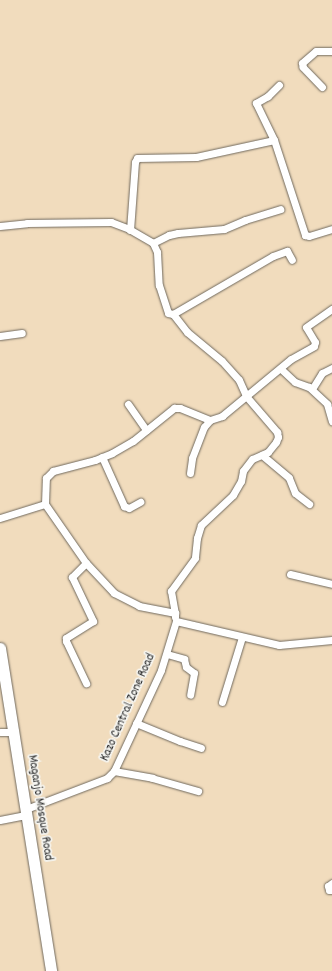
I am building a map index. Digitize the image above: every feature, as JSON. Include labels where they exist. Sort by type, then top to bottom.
[{"type":"street","points":[[322,87],[303,67],[302,63],[316,51],[332,51]]},
{"type":"street","points":[[280,85],[268,96],[256,103],[274,140],[305,236],[332,228]]},
{"type":"street","points":[[130,230],[135,162],[137,158],[196,157],[274,140]]},
{"type":"street","points":[[153,243],[169,235],[178,233],[224,229],[245,220],[280,209]]},
{"type":"street","points":[[0,226],[27,223],[93,221],[111,222],[130,230],[153,243],[157,252],[157,270],[162,298],[168,313],[173,314],[187,332],[222,361],[239,380],[246,396],[277,432],[278,437],[268,452],[252,458],[233,495],[201,525],[197,538],[195,558],[171,591],[176,621],[279,645],[332,640]]},
{"type":"street","points":[[173,314],[273,256],[288,251],[292,260]]},
{"type":"street","points":[[190,473],[192,458],[204,427],[210,420],[222,416],[281,369],[291,359],[314,346],[315,342],[306,327],[332,308]]},
{"type":"street","points":[[0,336],[22,333]]},
{"type":"street","points":[[312,389],[322,374],[332,368]]},
{"type":"street","points":[[281,369],[295,382],[312,389],[327,404],[332,421]]},
{"type":"street","points":[[128,404],[146,430]]},
{"type":"street","points":[[175,613],[139,606],[114,593],[86,563],[45,504],[46,478],[53,471],[102,457],[133,440],[177,407],[210,420]]},
{"type":"street","points":[[262,455],[289,478],[295,493],[309,504]]},
{"type":"street","points":[[102,457],[124,506],[128,508],[140,502]]},
{"type":"street","points":[[0,518],[45,504]]},
{"type":"street","points":[[86,563],[72,577],[93,621],[66,638],[66,641],[86,683]]},
{"type":"street","points":[[290,574],[332,584]]},
{"type":"street","name":"Kazo Central Zone Road","points":[[0,820],[26,812],[107,778],[114,771],[161,670],[176,621]]},
{"type":"street","points":[[222,702],[242,637]]},
{"type":"street","name":"Maganjo Mosque Road","points":[[0,648],[2,675],[13,732],[51,971]]},
{"type":"street","points":[[167,654],[184,659],[186,667],[194,673],[190,695]]},
{"type":"street","points":[[136,722],[180,741],[201,748]]},
{"type":"street","points":[[0,732],[13,732]]},
{"type":"street","points":[[114,771],[152,778],[198,792]]},
{"type":"street","points":[[332,883],[328,886],[329,890],[332,890]]}]
